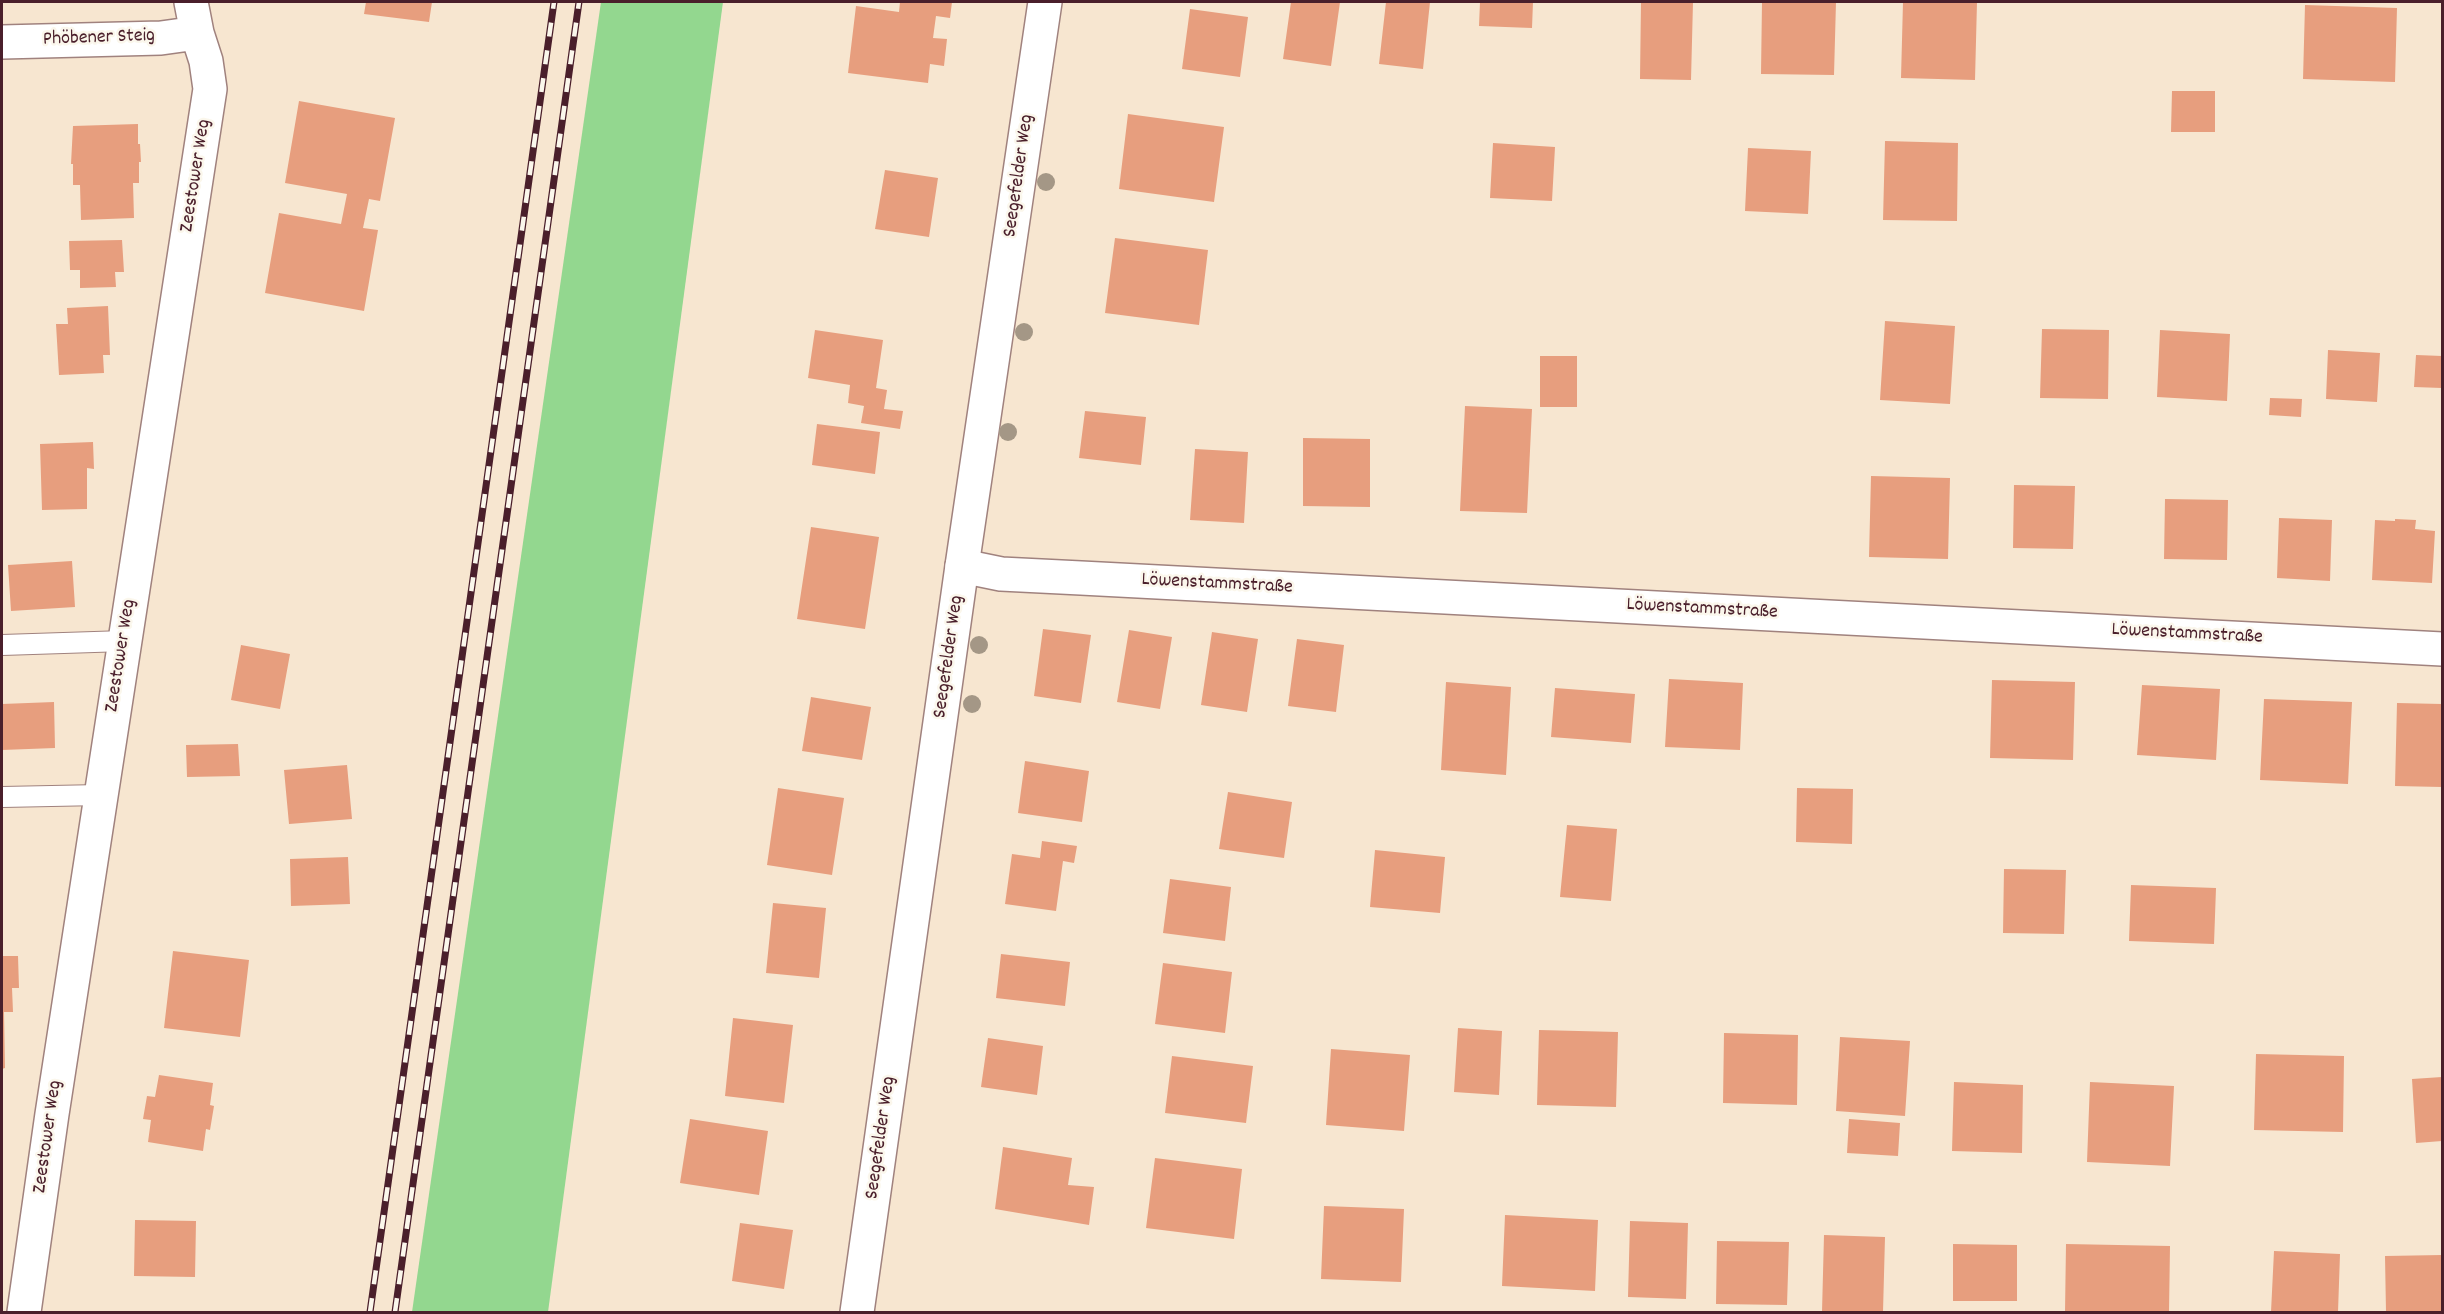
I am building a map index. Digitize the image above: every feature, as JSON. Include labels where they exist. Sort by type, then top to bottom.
[{"type":"street","name":"Zeestower Weg","points":[[24,1312],[210,89],[206,61],[197,33],[191,2]]},
{"type":"street","name":"Seegefelder Weg","points":[[857,1312],[962,567],[1045,2]]},
{"type":"street","name":"Phöbener Steig","points":[[2,42],[161,38],[197,33]]},
{"type":"street","name":"Löwenstammstraße","points":[[962,567],[1001,574],[2442,648]]},
{"type":"lane","points":[[2,645],[125,641]]},
{"type":"lane","points":[[2,797],[101,795]]},
{"type":"green space","points":[[601,2],[723,2],[548,1312],[412,1312]]},
{"type":"building","points":[[366,2],[432,2],[429,22],[364,14]]},
{"type":"building","points":[[900,2],[952,2],[950,18],[936,16],[933,38],[947,39],[944,66],[930,64],[928,83],[848,73],[856,6],[899,12]]},
{"type":"building","points":[[1291,2],[1340,2],[1331,66],[1283,59]]},
{"type":"building","points":[[1386,2],[1430,2],[1423,69],[1379,64]]},
{"type":"building","points":[[1480,2],[1533,2],[1532,28],[1479,26]]},
{"type":"building","points":[[1641,2],[1693,2],[1691,80],[1640,79]]},
{"type":"building","points":[[1762,2],[1836,2],[1834,75],[1761,74]]},
{"type":"building","points":[[1903,2],[1977,2],[1975,80],[1901,78]]},
{"type":"building","points":[[2305,5],[2397,8],[2395,82],[2303,79]]},
{"type":"building","points":[[1190,9],[1248,17],[1240,77],[1182,69]]},
{"type":"building","points":[[2172,91],[2215,91],[2215,132],[2171,132]]},
{"type":"building","points":[[299,101],[395,118],[380,201],[369,199],[363,228],[378,230],[364,311],[265,293],[279,213],[341,224],[347,194],[285,183]]},
{"type":"building","points":[[1128,114],[1224,127],[1214,202],[1119,189]]},
{"type":"building","points":[[138,124],[141,162],[139,162],[139,183],[133,183],[134,218],[81,220],[80,185],[73,185],[73,164],[71,164],[73,126]]},
{"type":"building","points":[[1885,141],[1958,143],[1957,221],[1883,220]]},
{"type":"building","points":[[1493,143],[1555,147],[1552,201],[1490,198]]},
{"type":"building","points":[[1748,148],[1811,151],[1808,214],[1745,211]]},
{"type":"building","points":[[885,170],[938,178],[929,237],[875,229]]},
{"type":"building","points":[[1115,238],[1208,250],[1199,325],[1105,313]]},
{"type":"building","points":[[122,240],[124,272],[115,272],[116,287],[80,288],[80,270],[70,270],[69,241]]},
{"type":"building","points":[[108,306],[110,355],[103,355],[104,373],[59,375],[56,324],[68,324],[67,308]]},
{"type":"building","points":[[1885,321],[1955,326],[1950,404],[1880,400]]},
{"type":"building","points":[[2042,329],[2109,330],[2108,399],[2040,398]]},
{"type":"building","points":[[815,330],[883,340],[876,388],[887,390],[884,409],[903,411],[900,429],[861,423],[864,406],[848,403],[850,385],[808,378]]},
{"type":"building","points":[[2160,330],[2230,334],[2227,401],[2157,397]]},
{"type":"building","points":[[2328,350],[2380,353],[2377,402],[2326,399]]},
{"type":"building","points":[[2416,355],[2442,356],[2442,388],[2414,387]]},
{"type":"building","points":[[1540,356],[1577,356],[1577,407],[1540,407]]},
{"type":"building","points":[[2270,398],[2302,399],[2301,417],[2269,415]]},
{"type":"building","points":[[1465,406],[1532,409],[1527,513],[1460,511]]},
{"type":"building","points":[[1085,411],[1146,417],[1141,465],[1079,458]]},
{"type":"building","points":[[817,424],[880,432],[875,474],[812,465]]},
{"type":"building","points":[[1303,438],[1370,439],[1370,507],[1303,506]]},
{"type":"building","points":[[93,442],[94,469],[87,468],[87,509],[42,510],[40,444]]},
{"type":"building","points":[[1195,449],[1248,452],[1244,523],[1190,520]]},
{"type":"building","points":[[1871,476],[1950,478],[1948,559],[1869,557]]},
{"type":"building","points":[[2014,485],[2075,486],[2073,549],[2013,548]]},
{"type":"building","points":[[2165,499],[2228,500],[2227,560],[2164,559]]},
{"type":"building","points":[[2279,518],[2332,520],[2330,581],[2277,578]]},
{"type":"building","points":[[2395,519],[2416,520],[2415,529],[2435,531],[2432,583],[2372,580],[2375,520],[2395,521]]},
{"type":"building","points":[[811,527],[879,537],[865,629],[797,619]]},
{"type":"building","points":[[72,561],[75,607],[11,611],[8,565]]},
{"type":"building","points":[[1043,629],[1091,635],[1081,703],[1034,696]]},
{"type":"building","points":[[1129,630],[1172,637],[1160,709],[1117,702]]},
{"type":"building","points":[[1212,632],[1258,639],[1247,712],[1201,705]]},
{"type":"building","points":[[1297,639],[1344,645],[1336,712],[1288,706]]},
{"type":"building","points":[[241,645],[290,654],[280,709],[231,700]]},
{"type":"building","points":[[1669,679],[1743,683],[1740,750],[1665,747]]},
{"type":"building","points":[[1992,680],[2075,682],[2073,760],[1990,758]]},
{"type":"building","points":[[1446,682],[1511,687],[1506,775],[1441,770]]},
{"type":"building","points":[[2142,685],[2220,689],[2216,760],[2137,755]]},
{"type":"building","points":[[1555,688],[1635,694],[1631,743],[1551,737]]},
{"type":"building","points":[[811,697],[871,707],[862,760],[802,751]]},
{"type":"building","points":[[2264,699],[2352,702],[2348,784],[2260,780]]},
{"type":"building","points":[[54,702],[55,748],[2,750],[2,704]]},
{"type":"building","points":[[2397,703],[2442,704],[2442,787],[2395,786]]},
{"type":"building","points":[[238,744],[240,776],[187,777],[186,745]]},
{"type":"building","points":[[1025,761],[1089,771],[1082,822],[1018,813]]},
{"type":"building","points":[[347,765],[352,819],[289,824],[284,770]]},
{"type":"building","points":[[778,788],[844,798],[832,875],[767,865]]},
{"type":"building","points":[[1797,788],[1853,789],[1852,844],[1796,842]]},
{"type":"building","points":[[1228,792],[1292,802],[1284,858],[1219,849]]},
{"type":"building","points":[[1567,825],[1617,829],[1611,901],[1560,897]]},
{"type":"building","points":[[1042,841],[1077,846],[1074,863],[1063,861],[1056,911],[1005,904],[1012,854],[1040,858]]},
{"type":"building","points":[[1375,850],[1445,857],[1440,913],[1370,907]]},
{"type":"building","points":[[348,857],[350,904],[291,906],[290,859]]},
{"type":"building","points":[[2004,869],[2066,870],[2064,934],[2003,933]]},
{"type":"building","points":[[1170,879],[1231,887],[1225,941],[1163,933]]},
{"type":"building","points":[[2131,885],[2216,888],[2214,944],[2129,941]]},
{"type":"building","points":[[773,903],[826,908],[819,978],[766,973]]},
{"type":"building","points":[[173,951],[249,960],[240,1037],[164,1028]]},
{"type":"building","points":[[1001,954],[1070,962],[1065,1006],[996,998]]},
{"type":"building","points":[[2,956],[18,956],[19,988],[12,988],[13,1012],[4,1012],[5,1068],[2,1069]]},
{"type":"building","points":[[1163,963],[1232,972],[1225,1033],[1155,1024]]},
{"type":"building","points":[[733,1018],[793,1025],[784,1103],[725,1096]]},
{"type":"building","points":[[1458,1028],[1502,1031],[1499,1095],[1454,1092]]},
{"type":"building","points":[[1539,1030],[1618,1032],[1616,1107],[1537,1105]]},
{"type":"building","points":[[1724,1033],[1798,1035],[1797,1105],[1723,1103]]},
{"type":"building","points":[[1840,1037],[1910,1041],[1905,1116],[1836,1111]]},
{"type":"building","points":[[988,1038],[1043,1046],[1037,1095],[981,1087]]},
{"type":"building","points":[[1331,1049],[1410,1055],[1404,1131],[1326,1125]]},
{"type":"building","points":[[2256,1054],[2344,1056],[2343,1132],[2254,1130]]},
{"type":"building","points":[[1172,1056],[1253,1066],[1246,1123],[1165,1113]]},
{"type":"building","points":[[159,1075],[213,1083],[210,1105],[214,1106],[210,1130],[206,1129],[203,1151],[148,1142],[151,1120],[143,1119],[147,1096],[155,1097]]},
{"type":"building","points":[[2442,1077],[2442,1141],[2416,1143],[2412,1079]]},
{"type":"building","points":[[1954,1082],[2023,1085],[2022,1153],[1952,1151]]},
{"type":"building","points":[[2090,1082],[2174,1086],[2170,1166],[2087,1162]]},
{"type":"building","points":[[690,1119],[768,1131],[759,1195],[680,1183]]},
{"type":"building","points":[[1849,1119],[1900,1123],[1898,1156],[1847,1153]]},
{"type":"building","points":[[1003,1147],[1072,1158],[1068,1185],[1094,1187],[1089,1225],[995,1209]]},
{"type":"building","points":[[1155,1158],[1242,1169],[1234,1239],[1146,1228]]},
{"type":"building","points":[[1324,1206],[1404,1209],[1401,1282],[1321,1279]]},
{"type":"building","points":[[1505,1215],[1598,1220],[1595,1291],[1502,1286]]},
{"type":"building","points":[[135,1220],[196,1221],[195,1277],[134,1276]]},
{"type":"building","points":[[1630,1221],[1688,1223],[1686,1299],[1628,1297]]},
{"type":"building","points":[[740,1223],[793,1230],[784,1289],[732,1281]]},
{"type":"building","points":[[1824,1235],[1885,1237],[1883,1312],[1822,1312]]},
{"type":"building","points":[[1717,1241],[1789,1242],[1787,1305],[1716,1304]]},
{"type":"building","points":[[1953,1244],[2017,1245],[2017,1301],[1953,1301]]},
{"type":"building","points":[[2066,1244],[2170,1246],[2169,1312],[2065,1312]]},
{"type":"building","points":[[2274,1251],[2340,1254],[2338,1312],[2271,1312]]},
{"type":"building","points":[[2442,1255],[2442,1312],[2386,1312],[2385,1256]]},
{"type":"railway","points":[[370,1312],[554,2]]},
{"type":"railway","points":[[395,1312],[579,2]]}]
